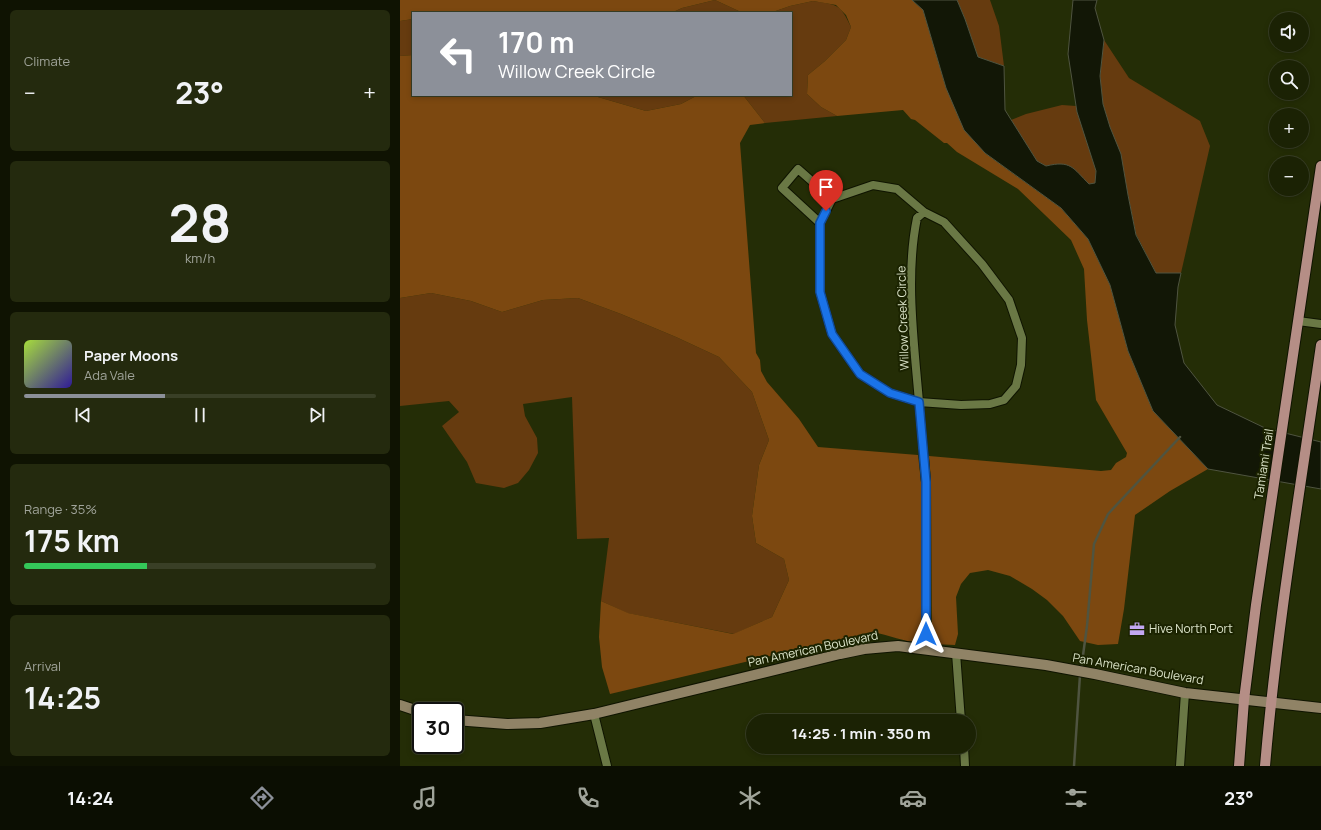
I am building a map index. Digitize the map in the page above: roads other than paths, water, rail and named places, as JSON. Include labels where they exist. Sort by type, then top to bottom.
[{"type":"main road","name":"Tamiami Trail","points":[[1239,766],[1244,700],[1321,166]]},
{"type":"main road","points":[[1265,766],[1282,608],[1321,345]]},
{"type":"street","points":[[820,223],[782,188],[798,169],[832,199]]},
{"type":"street","points":[[872,185],[896,189],[924,212],[944,222],[982,264],[1009,300],[1022,338],[1021,365],[1016,386],[1004,400],[990,404],[961,405],[919,402],[890,393],[860,374],[832,334],[820,292],[820,223],[832,199],[872,185]]},
{"type":"street","name":"Willow Creek Circle","points":[[924,212],[916,218],[912,239],[911,295],[926,482],[926,650]]},
{"type":"street","points":[[1298,320],[1321,324]]},
{"type":"street","name":"Pan American Boulevard","points":[[464,721],[507,724],[540,723],[594,714],[864,649],[898,646],[1046,665],[1185,693],[1321,708]]},
{"type":"street","points":[[956,653],[960,714]]},
{"type":"street","points":[[1180,766],[1185,693]]},
{"type":"street","points":[[400,705],[412,709]]},
{"type":"street","points":[[594,714],[607,766]]},
{"type":"street","points":[[964,754],[965,766]]},
{"type":"waterway","points":[[1081,670],[1087,626],[1094,544],[1108,514],[1180,437]]},
{"type":"waterway","points":[[1074,766],[1080,675]]},
{"type":"place","name":"Hive North Port","points":[[1137,629]]}]
